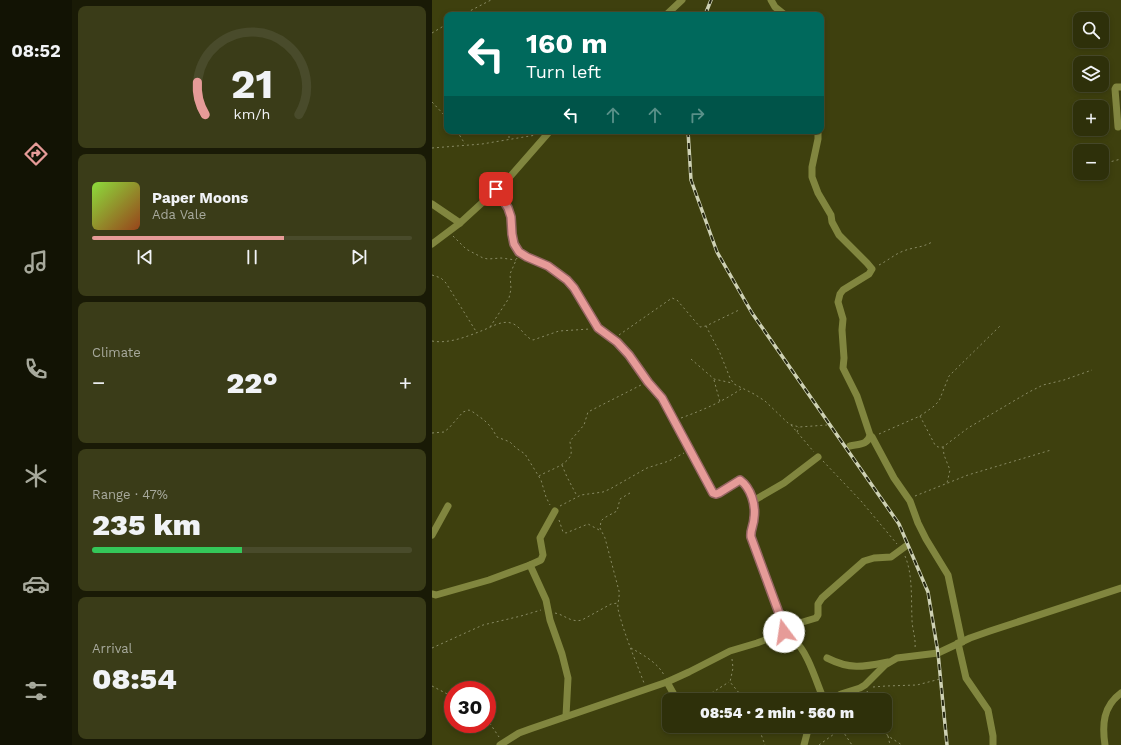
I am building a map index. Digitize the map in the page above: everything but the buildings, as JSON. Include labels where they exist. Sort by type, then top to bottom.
[{"type":"street","points":[[669,12],[682,0]]},
{"type":"street","points":[[771,0],[775,7],[781,12]]},
{"type":"street","points":[[1118,127],[1115,89],[1121,87]]},
{"type":"street","points":[[432,244],[460,223],[519,168],[547,134]]},
{"type":"street","points":[[818,134],[812,167],[812,176],[818,193],[831,215],[832,222],[839,235],[868,262],[872,269],[869,274],[843,290],[840,294],[838,302],[843,320],[843,371],[857,396],[870,435],[869,439],[865,443],[850,446]]},
{"type":"street","points":[[496,189],[508,208],[511,217],[514,244],[519,252],[548,266],[567,280],[574,288],[598,328],[614,339],[629,355],[648,382],[662,398],[714,494],[719,493],[740,480],[750,492],[753,501],[754,517],[751,537],[783,624],[784,632]]},
{"type":"street","points":[[432,204],[460,223]]},
{"type":"street","points":[[872,437],[894,478],[909,499],[926,538],[948,575],[966,678],[988,710],[993,736],[992,745]]},
{"type":"street","points":[[753,501],[784,483],[818,456]]},
{"type":"street","points":[[432,535],[448,506]]},
{"type":"street","points":[[432,594],[436,595],[456,590],[530,565],[542,558],[540,538],[555,510]]},
{"type":"street","points":[[502,744],[519,733],[668,682],[730,651],[773,637],[796,624],[817,617],[818,604],[822,598],[861,563],[874,558],[891,557],[904,548]]},
{"type":"street","points":[[530,565],[543,592],[568,678],[566,716]]},
{"type":"street","points":[[844,693],[866,687],[881,669],[897,658],[938,653],[960,642],[1009,624],[1121,588]]},
{"type":"street","points":[[773,637],[787,639],[800,646],[805,654],[821,693]]},
{"type":"street","points":[[827,658],[840,664],[856,667],[890,662]]},
{"type":"street","points":[[668,682],[674,693]]},
{"type":"street","points":[[1106,745],[1104,735],[1105,715],[1113,700],[1121,693]]},
{"type":"street","points":[[804,745],[807,733]]},
{"type":"path","points":[[468,12],[491,0]]},
{"type":"path","points":[[432,33],[444,26]]},
{"type":"path","points":[[432,102],[444,115]]},
{"type":"path","points":[[459,134],[466,145]]},
{"type":"path","points":[[509,134],[509,139]]},
{"type":"path","points":[[432,148],[482,144],[538,135]]},
{"type":"path","points":[[1109,162],[1121,159]]},
{"type":"path","points":[[449,231],[466,249],[482,258],[488,260],[501,258],[516,260]]},
{"type":"path","points":[[872,269],[900,252],[926,246],[932,242]]},
{"type":"path","points":[[490,327],[509,298],[511,289],[510,274],[519,252]]},
{"type":"path","points":[[432,275],[437,276],[446,283],[477,333]]},
{"type":"path","points":[[614,339],[672,298],[677,300],[698,326],[706,326],[739,310]]},
{"type":"path","points":[[432,341],[446,342],[477,333],[498,324],[510,323],[533,340],[559,331],[598,328]]},
{"type":"path","points":[[872,437],[929,411],[939,401],[949,376],[1001,325]]},
{"type":"path","points":[[706,326],[720,353],[732,383]]},
{"type":"path","points":[[690,359],[714,379],[732,383],[765,401],[791,425],[904,548],[910,571],[912,620],[915,642],[912,656]]},
{"type":"path","points":[[920,416],[935,445],[938,447],[943,447],[968,428],[1043,385],[1064,380],[1092,370]]},
{"type":"path","points":[[714,379],[720,402]]},
{"type":"path","points":[[539,476],[562,464],[571,455],[570,441],[584,425],[588,412],[648,382]]},
{"type":"path","points":[[674,421],[707,409],[742,388]]},
{"type":"path","points":[[432,433],[444,432],[461,413],[469,410],[484,420],[491,427],[497,437],[510,442],[525,454],[539,476],[546,497],[555,510],[563,532],[566,533],[588,524],[601,531]]},
{"type":"path","points":[[791,425],[828,425]]},
{"type":"path","points":[[797,433],[799,426]]},
{"type":"path","points":[[943,447],[944,455],[950,470],[947,484]]},
{"type":"path","points":[[555,510],[578,496],[602,492],[610,489],[646,468],[669,462],[690,449]]},
{"type":"path","points":[[909,499],[968,475],[1051,450]]},
{"type":"path","points":[[562,464],[567,477],[578,496]]},
{"type":"path","points":[[630,493],[620,499],[617,511],[601,521],[601,531],[605,538],[619,591],[618,607],[630,648],[647,689]]},
{"type":"path","points":[[432,648],[483,625],[548,611],[557,613],[567,619],[577,621],[582,620],[611,604],[619,603]]},
{"type":"path","points":[[630,648],[646,656],[661,669],[668,682]]},
{"type":"path","points":[[730,651],[733,662],[730,682],[739,693]]},
{"type":"path","points":[[868,693],[866,687],[917,685],[940,679]]},
{"type":"path","points":[[712,693],[730,682]]},
{"type":"path","points":[[432,686],[444,692]]},
{"type":"path","points":[[495,733],[502,744]]},
{"type":"path","points":[[761,733],[765,745]]},
{"type":"path","points":[[820,745],[836,733]]},
{"type":"path","points":[[844,733],[852,745]]},
{"type":"path","points":[[886,733],[902,745]]},
{"type":"path","points":[[888,736],[890,745]]},
{"type":"railway","points":[[706,12],[711,0]]},
{"type":"railway","points":[[688,134],[691,180],[717,252],[752,313],[899,524],[928,592],[938,653],[947,745]]},
{"type":"route","points":[[496,189],[508,208],[511,217],[514,244],[519,252],[548,266],[567,280],[574,288],[598,328],[617,342],[629,355],[648,382],[662,398],[678,430],[700,466],[713,493],[719,493],[738,480],[741,480],[750,492],[754,509],[751,537],[783,624],[784,632]]}]
